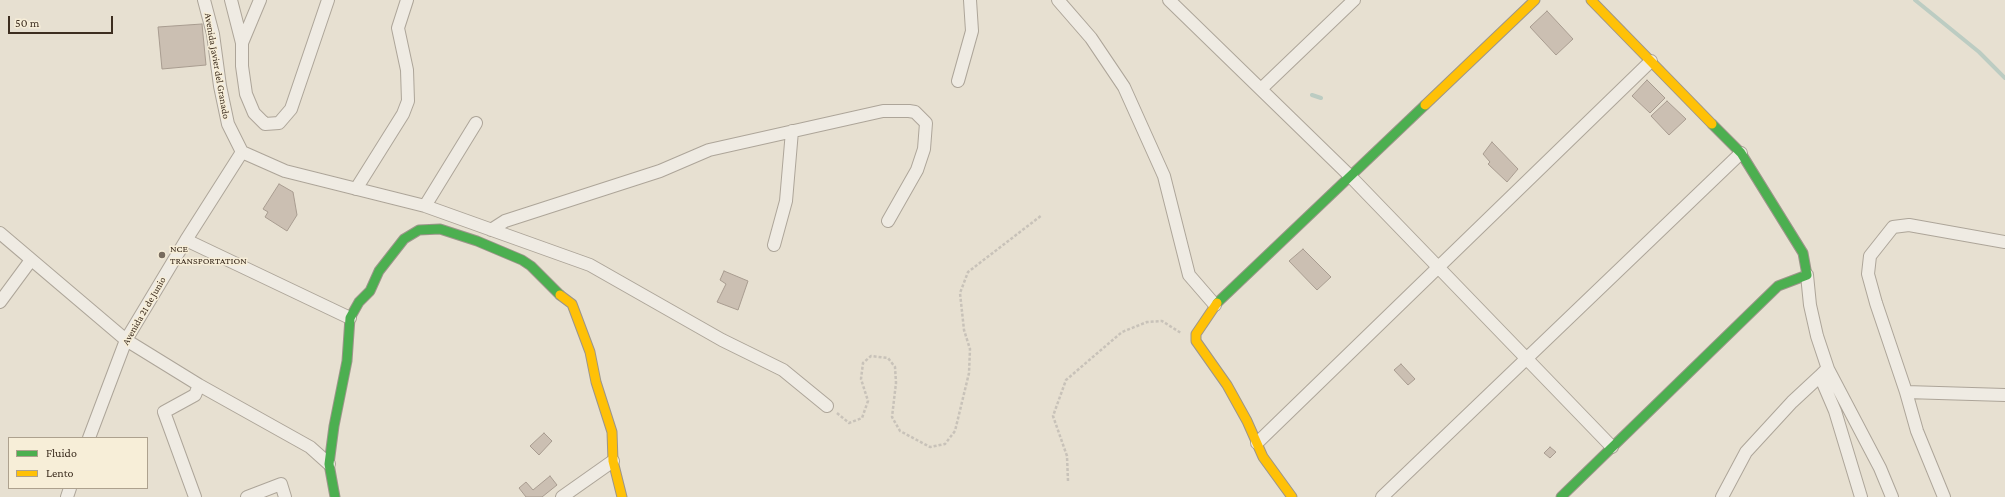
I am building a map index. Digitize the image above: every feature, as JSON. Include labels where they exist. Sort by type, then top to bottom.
[{"type":"street","name":"Avenida Javier del Granado","points":[[204,0],[213,34],[220,86],[228,124],[242,152]]},
{"type":"street","points":[[231,0],[242,43],[242,66],[246,94],[254,113],[265,124],[279,123],[291,109],[328,0]]},
{"type":"street","points":[[242,43],[260,0]]},
{"type":"street","points":[[356,189],[403,114],[408,101],[407,70],[398,28],[407,0]]},
{"type":"street","points":[[958,81],[972,31],[970,0]]},
{"type":"street","points":[[1058,0],[1091,38],[1124,87],[1164,176],[1189,275],[1215,305]]},
{"type":"street","points":[[1169,0],[1351,177],[1612,447]]},
{"type":"street","points":[[1261,89],[1354,0]]},
{"type":"street","points":[[1292,497],[1263,457],[1227,385],[1196,341],[1196,334],[1215,305],[1535,0]]},
{"type":"street","points":[[1592,0],[1741,153],[1803,253],[1810,305],[1824,373],[1861,497]]},
{"type":"street","points":[[1257,443],[1651,61]]},
{"type":"street","points":[[491,230],[505,221],[660,171],[710,150],[883,111],[915,112],[926,123],[924,149],[917,170],[888,221]]},
{"type":"street","points":[[425,206],[476,123]]},
{"type":"street","points":[[774,245],[786,201],[792,131]]},
{"type":"street","points":[[242,152],[285,171],[425,206],[590,265],[722,340],[783,370],[827,406]]},
{"type":"street","name":"Avenida 21 de Junio","points":[[89,437],[126,340],[186,240],[242,152]]},
{"type":"street","points":[[1382,497],[1741,153]]},
{"type":"street","points":[[1944,497],[1916,431],[1906,392],[1868,274],[1870,256],[1893,227],[1909,225],[2005,242]]},
{"type":"street","points":[[335,497],[329,464],[334,426],[347,361],[350,318],[359,302],[370,292],[379,271],[404,239],[418,230],[440,229],[478,241],[522,260],[531,266],[556,291],[572,304],[590,352],[596,382],[612,432],[613,461],[622,497]]},
{"type":"street","points":[[0,233],[126,340],[199,386],[310,448],[329,464]]},
{"type":"street","points":[[186,240],[350,318]]},
{"type":"street","points":[[0,302],[31,260]]},
{"type":"street","points":[[1560,497],[1778,286],[1807,275]]},
{"type":"street","points":[[1722,497],[1746,452],[1792,402],[1824,373]]},
{"type":"street","points":[[1824,373],[1880,468],[1892,497]]},
{"type":"street","points":[[195,497],[164,412],[195,395],[199,386]]},
{"type":"street","points":[[1906,392],[2005,395]]},
{"type":"street","points":[[562,497],[613,461]]},
{"type":"street","points":[[246,497],[281,484],[285,497]]},
{"type":"path","points":[[827,406],[849,423],[862,418],[868,401],[861,379],[862,363],[871,356],[888,358],[895,367],[896,384],[892,418],[900,431],[930,446],[946,444],[955,430],[969,373],[970,349],[964,330],[960,293],[968,272],[1042,214]]},
{"type":"path","points":[[1068,481],[1067,456],[1053,416],[1066,380],[1122,332],[1147,322],[1162,321],[1196,341]]},
{"type":"building","points":[[1547,11],[1573,39],[1556,55],[1530,27]]},
{"type":"building","points":[[202,24],[206,65],[162,69],[158,27]]},
{"type":"building","points":[[1647,80],[1665,98],[1650,113],[1632,96]]},
{"type":"building","points":[[1667,101],[1686,119],[1669,135],[1651,116]]},
{"type":"building","points":[[1492,142],[1518,169],[1507,182],[1488,164],[1490,162],[1483,154]]},
{"type":"building","points":[[279,184],[293,192],[297,215],[287,231],[265,217],[268,212],[263,209]]},
{"type":"building","points":[[1303,249],[1331,277],[1317,290],[1289,261]]},
{"type":"building","points":[[724,271],[748,281],[738,310],[717,302],[726,284],[720,280]]},
{"type":"building","points":[[1401,364],[1415,379],[1408,385],[1394,370]]},
{"type":"building","points":[[544,433],[552,441],[539,455],[530,446]]},
{"type":"building","points":[[1550,447],[1556,452],[1550,458],[1544,453]]},
{"type":"building","points":[[550,476],[557,485],[542,497],[526,497],[519,488],[526,482],[533,490]]},
{"type":"waterway","points":[[1915,0],[1979,52],[2005,78]]},
{"type":"waterway","points":[[1312,95],[1321,98]]},
{"type":"traffic: fast","points":[[1217,303],[1425,105]]},
{"type":"traffic: fast","points":[[1561,497],[1778,286],[1807,275],[1803,253],[1741,153],[1712,124]]},
{"type":"traffic: fast","points":[[335,497],[329,464],[334,426],[347,361],[350,318],[359,302],[370,291],[379,271],[404,239],[419,230],[440,229],[477,241],[522,260],[531,266],[560,295]]},
{"type":"traffic: slow","points":[[1425,105],[1535,0]]},
{"type":"traffic: slow","points":[[1591,0],[1712,124]]},
{"type":"traffic: slow","points":[[560,295],[572,304],[590,352],[596,382],[612,432],[613,461],[622,497]]},
{"type":"traffic: slow","points":[[1217,303],[1196,334],[1196,341],[1227,385],[1247,421],[1263,457],[1292,497]]},
{"type":"place","name":"NCE TRANSPORTATION","points":[[162,255]]}]
